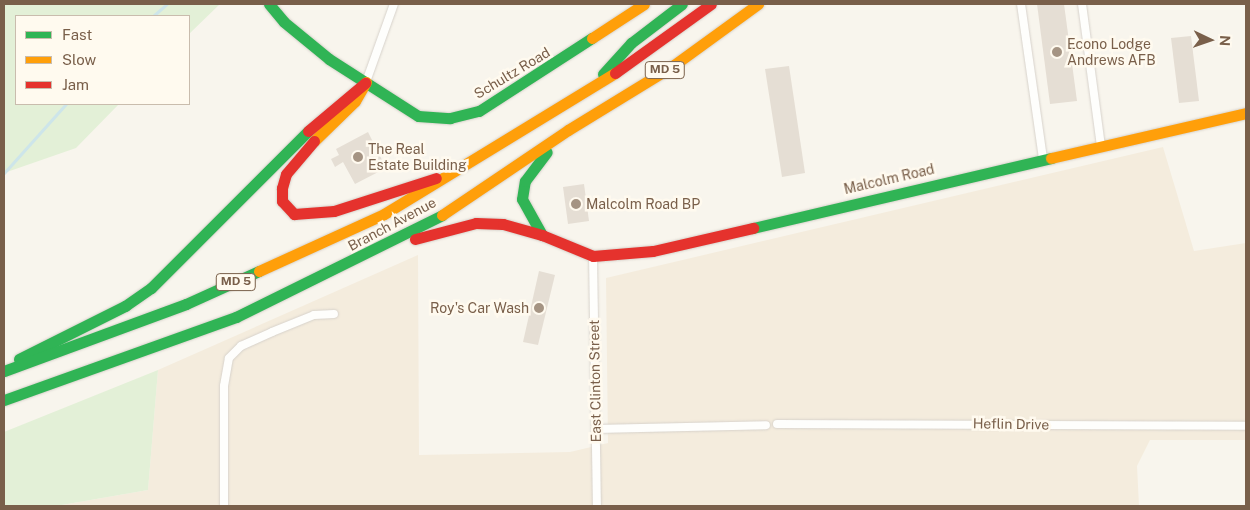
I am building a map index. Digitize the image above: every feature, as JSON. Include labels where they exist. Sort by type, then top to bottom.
[{"type":"main road","name":"Schultz Road","points":[[269,4],[295,32],[418,116],[450,118],[479,111],[644,4]]},
{"type":"main road","points":[[586,94],[631,43],[682,4]]},
{"type":"main road","name":"Branch Avenue","points":[[4,371],[49,357],[285,261],[384,214],[586,94],[711,4]]},
{"type":"main road","name":"Branch Avenue","points":[[4,400],[236,317],[441,216],[568,130],[674,65],[758,4]]},
{"type":"main road","points":[[4,366],[125,306],[151,288],[311,136],[348,94],[366,82]]},
{"type":"main road","name":"Malcolm Road","points":[[340,267],[441,229],[476,222],[503,224],[542,235],[592,256],[654,251],[1246,113]]},
{"type":"main road","points":[[542,235],[522,199],[525,181],[568,130]]},
{"type":"main road","points":[[311,136],[284,181],[282,201],[294,214],[307,216],[334,211],[459,171]]},
{"type":"street","points":[[366,82],[394,4]]},
{"type":"street","points":[[1021,4],[1043,159]]},
{"type":"street","points":[[1082,4],[1101,146]]},
{"type":"street","name":"East Clinton Street","points":[[592,256],[597,506]]},
{"type":"street","points":[[224,506],[225,370],[235,351],[309,317],[334,314]]},
{"type":"street","name":"Heflin Drive","points":[[776,424],[1246,426]]},
{"type":"street","points":[[596,429],[766,425]]},
{"type":"shaded area","points":[[1163,147],[1194,251],[1246,243],[1246,440],[1150,440],[1137,466],[1139,506],[56,506],[148,490],[158,370],[418,255],[419,455],[570,452],[608,443],[606,278]]},
{"type":"green space","points":[[4,4],[220,4],[190,33],[190,15],[15,15],[15,105],[118,105],[76,148],[4,173]]},
{"type":"green space","points":[[158,370],[148,490],[56,506],[4,506],[4,432]]},
{"type":"building","name":"Econo Lodge Andrews AFB","points":[[1037,4],[1064,4],[1077,101],[1050,104]]},
{"type":"building","points":[[1191,36],[1199,101],[1179,103],[1171,38]]},
{"type":"building","points":[[789,66],[805,173],[782,177],[765,69]]},
{"type":"building","name":"The Real Estate Building","points":[[368,132],[386,168],[355,184],[343,162],[335,167],[331,159],[339,155],[336,149]]},
{"type":"building","name":"Malcolm Road BP","points":[[584,184],[589,221],[568,224],[563,187]]},
{"type":"building","name":"Roy's Car Wash","points":[[539,271],[555,275],[538,345],[523,342]]},
{"type":"waterway","points":[[154,15],[167,4]]},
{"type":"waterway","points":[[4,173],[65,105]]},
{"type":"traffic: fast","points":[[269,4],[284,22],[329,59],[418,116],[450,118],[479,111],[592,38]]},
{"type":"traffic: fast","points":[[603,74],[631,43],[682,4]]},
{"type":"traffic: fast","points":[[19,359],[125,306],[151,288],[308,131]]},
{"type":"traffic: fast","points":[[542,235],[522,199],[525,181],[547,152]]},
{"type":"traffic: fast","points":[[753,228],[1051,158]]},
{"type":"traffic: fast","points":[[4,400],[236,317],[442,215]]},
{"type":"traffic: fast","points":[[4,371],[186,304],[259,271]]},
{"type":"traffic: slow","points":[[592,38],[644,4]]},
{"type":"traffic: slow","points":[[442,215],[568,130],[674,65],[758,4]]},
{"type":"traffic: slow","points":[[259,271],[384,214],[615,73]]},
{"type":"traffic: slow","points":[[314,141],[355,101],[366,82]]},
{"type":"traffic: slow","points":[[1051,158],[1246,113]]},
{"type":"traffic: jam","points":[[615,73],[711,4]]},
{"type":"traffic: jam","points":[[308,131],[365,83]]},
{"type":"traffic: jam","points":[[314,141],[286,174],[282,188],[282,201],[294,214],[334,211],[436,178]]},
{"type":"traffic: jam","points":[[415,239],[476,223],[503,224],[542,235]]},
{"type":"traffic: jam","points":[[542,235],[593,256],[653,251],[753,228]]},
{"type":"place","name":"Econo Lodge Andrews AFB","points":[[1057,52]]},
{"type":"place","name":"The Real Estate Building","points":[[358,157]]},
{"type":"place","name":"Malcolm Road BP","points":[[576,204]]},
{"type":"place","name":"Roy's Car Wash","points":[[539,308]]}]
